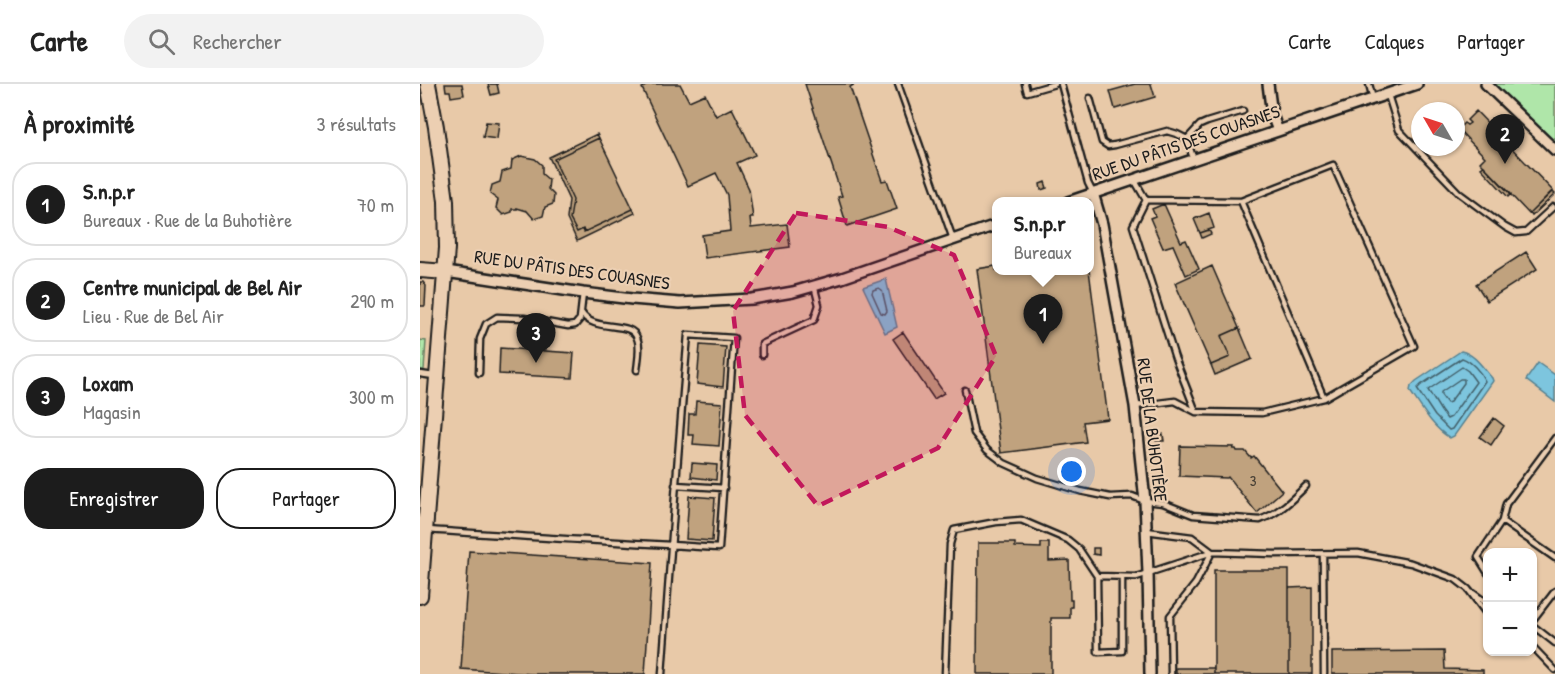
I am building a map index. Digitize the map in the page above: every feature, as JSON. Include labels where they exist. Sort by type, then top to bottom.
[{"type":"main road","points":[[420,596],[447,248],[446,201],[440,149],[428,84]]},
{"type":"main road","name":"RUE DU PÂTIS DES COUASNES","points":[[420,270],[446,272]]},
{"type":"street","points":[[1268,84],[1272,115],[1278,131]]},
{"type":"street","name":"RUE DU PÂTIS DES COUASNES","points":[[1080,197],[1417,84]]},
{"type":"street","points":[[1486,84],[1555,150]]},
{"type":"street","name":"RUE DE LA BUHOTIÈRE","points":[[1093,193],[1102,224],[1135,406],[1145,501],[1150,674]]},
{"type":"street","name":"RUE DU PÂTIS DES COUASNES","points":[[446,272],[632,299],[680,303],[752,299],[774,296],[842,278],[992,226]]},
{"type":"lane","points":[[898,84],[953,239]]},
{"type":"lane","points":[[1025,84],[1028,92],[1055,84]]},
{"type":"lane","points":[[1061,84],[1088,183],[1093,193]]},
{"type":"lane","points":[[1369,84],[1373,99]]},
{"type":"lane","points":[[1388,94],[1399,130],[1460,193],[1505,227],[1516,233],[1526,232],[1553,207]]},
{"type":"lane","points":[[1090,98],[1102,142],[1108,146],[1167,131],[1187,139],[1194,158]]},
{"type":"lane","points":[[1187,139],[1200,125],[1243,111]]},
{"type":"lane","points":[[1135,406],[1175,401],[1196,412],[1262,413],[1324,398],[1414,346],[1333,165],[1241,201],[1146,200]]},
{"type":"lane","points":[[1134,179],[1146,200]]},
{"type":"lane","points":[[1146,200],[1133,226],[1175,358],[1196,412]]},
{"type":"lane","points":[[1241,201],[1324,398]]},
{"type":"lane","points":[[762,355],[762,344],[814,320],[819,304],[814,285]]},
{"type":"lane","points":[[478,373],[480,339],[486,324],[497,317],[575,325],[581,312],[583,293]]},
{"type":"lane","points":[[581,312],[590,322],[631,330],[637,335],[639,345],[637,370]]},
{"type":"lane","points":[[425,529],[671,545],[719,548],[734,338],[688,335],[675,485],[671,545],[662,674]]},
{"type":"lane","points":[[420,374],[437,376]]},
{"type":"lane","points":[[965,390],[974,433],[987,450],[1004,463],[1065,488],[1110,497],[1132,496],[1145,501],[1163,503],[1192,515],[1260,520],[1285,506],[1306,486]]},
{"type":"lane","points":[[1484,548],[1502,521],[1506,504],[1555,438]]},
{"type":"lane","points":[[675,485],[724,488]]},
{"type":"lane","points":[[945,674],[950,544],[954,530],[1020,520],[1064,538],[1075,545],[1097,576],[1098,652],[1122,651],[1122,577]]},
{"type":"lane","points":[[1502,521],[1555,558]]},
{"type":"lane","points":[[1146,531],[1192,537],[1212,552]]},
{"type":"lane","points":[[1483,550],[1478,557],[1483,565]]},
{"type":"lane","points":[[1171,674],[1170,616],[1196,583],[1212,552]]},
{"type":"lane","points":[[1097,576],[1136,577],[1212,552],[1358,554],[1397,559],[1443,574],[1455,579],[1485,602]]},
{"type":"lane","points":[[1323,554],[1324,674]]},
{"type":"lane","points":[[1468,589],[1483,609]]},
{"type":"lane","points":[[1537,617],[1555,591]]},
{"type":"lane","points":[[1537,627],[1555,643]]},
{"type":"lane","points":[[1537,650],[1555,670]]},
{"type":"highlighted area","points":[[796,213],[888,227],[954,255],[996,356],[938,448],[818,506],[745,415],[733,311]]},
{"type":"green space","points":[[1486,84],[1555,84],[1555,150]]},
{"type":"green space","points":[[420,340],[426,341],[424,370],[420,370]]},
{"type":"water","points":[[886,279],[897,327],[885,333],[863,287]]},
{"type":"water","points":[[1461,351],[1475,358],[1493,381],[1454,436],[1450,438],[1433,423],[1410,391],[1416,381]]},
{"type":"water","points":[[1538,363],[1555,375],[1555,402],[1526,380]]},
{"type":"building","points":[[445,84],[462,84],[464,95],[451,97],[450,91],[446,91]]},
{"type":"building","points":[[488,84],[497,84],[499,93],[491,95]]},
{"type":"building","points":[[649,84],[680,84],[689,101],[705,94],[716,116],[732,108],[755,155],[737,163],[749,189],[753,218],[750,218],[751,228],[787,224],[790,247],[705,258],[702,235],[730,231],[727,195],[716,173],[688,186],[642,88]]},
{"type":"building","points":[[805,84],[855,84],[850,87],[882,181],[887,180],[897,209],[847,226],[838,197],[842,196]]},
{"type":"building","points":[[1135,84],[1151,84],[1155,97],[1115,109],[1110,91]]},
{"type":"building","points":[[1476,111],[1553,191],[1529,214],[1480,162],[1485,157],[1465,136],[1465,124],[1470,123],[1467,120]]},
{"type":"building","points":[[486,122],[499,123],[497,139],[483,137]]},
{"type":"building","points":[[597,134],[599,138],[554,159],[573,200],[570,219],[577,232],[583,229],[584,232],[633,209],[635,213],[577,241],[567,219],[569,200],[549,157]]},
{"type":"building","points":[[599,138],[633,209],[584,232],[583,229],[577,232],[570,219],[573,200],[554,159]]},
{"type":"building","points":[[521,156],[535,159],[542,165],[542,174],[549,180],[548,189],[554,195],[553,204],[545,207],[543,216],[534,219],[527,211],[517,208],[503,215],[496,208],[498,200],[490,194],[492,185],[500,182],[502,172],[511,169],[512,160]]},
{"type":"building","points":[[1484,166],[1511,194],[1508,197],[1481,168]]},
{"type":"building","points":[[1045,182],[1047,188],[1041,190],[1040,184]]},
{"type":"building","points":[[1552,191],[1555,194],[1532,216],[1530,213]]},
{"type":"building","points":[[1164,204],[1181,242],[1186,240],[1199,269],[1186,275],[1173,245],[1163,248],[1150,218],[1155,216],[1152,209]]},
{"type":"building","points":[[1209,213],[1214,228],[1200,233],[1194,219]]},
{"type":"building","points":[[1209,230],[1211,234],[1202,238],[1200,233]]},
{"type":"building","points":[[1526,252],[1537,269],[1487,301],[1476,284]]},
{"type":"building","points":[[1212,266],[1239,328],[1221,336],[1230,357],[1211,365],[1175,283]]},
{"type":"building","points":[[992,267],[992,275],[1090,275],[1108,419],[1083,422],[1086,442],[1001,453],[977,269]]},
{"type":"building","points":[[420,282],[426,286],[425,306],[420,306]]},
{"type":"building","points":[[1239,328],[1252,359],[1215,375],[1211,365],[1230,357],[1221,336]]},
{"type":"building","points":[[903,332],[944,393],[934,399],[893,339]]},
{"type":"building","points":[[700,345],[726,347],[723,387],[697,384]]},
{"type":"building","points":[[500,348],[574,353],[572,378],[499,374]]},
{"type":"building","points":[[696,401],[722,403],[719,446],[693,444],[694,435],[688,435],[689,414],[695,414]]},
{"type":"building","points":[[1494,418],[1504,426],[1491,445],[1480,437]]},
{"type":"building","points":[[1163,434],[1164,441],[1156,441],[1156,435]]},
{"type":"building","points":[[1180,446],[1234,447],[1233,449],[1237,451],[1245,451],[1251,458],[1254,456],[1282,491],[1257,513],[1228,477],[1179,476]]},
{"type":"building","points":[[692,463],[717,465],[716,480],[691,477]]},
{"type":"building","points":[[689,496],[715,498],[712,541],[686,539]]},
{"type":"building","points":[[978,543],[1015,543],[1015,547],[1041,548],[1041,543],[1049,543],[1049,561],[1069,560],[1072,607],[1070,607],[1070,618],[1051,618],[1051,674],[977,674]]},
{"type":"building","points":[[1093,548],[1099,548],[1099,555],[1093,554]]},
{"type":"building","points":[[469,551],[652,563],[645,674],[532,674],[461,669]]},
{"type":"building","points":[[1214,570],[1289,570],[1289,674],[1214,674]]},
{"type":"building","points":[[1312,587],[1312,674],[1289,674],[1289,588]]},
{"type":"building","points":[[1444,651],[1445,669],[1483,670],[1483,674],[1332,674],[1332,652]]},
{"type":"building","points":[[1176,668],[1214,668],[1214,674],[1176,674]]},
{"type":"place","name":"Centre municipal de Bel Air","points":[[1505,164]]},
{"type":"place","name":"S.n.p.r","points":[[1043,344]]},
{"type":"place","name":"Loxam","points":[[536,363]]}]
